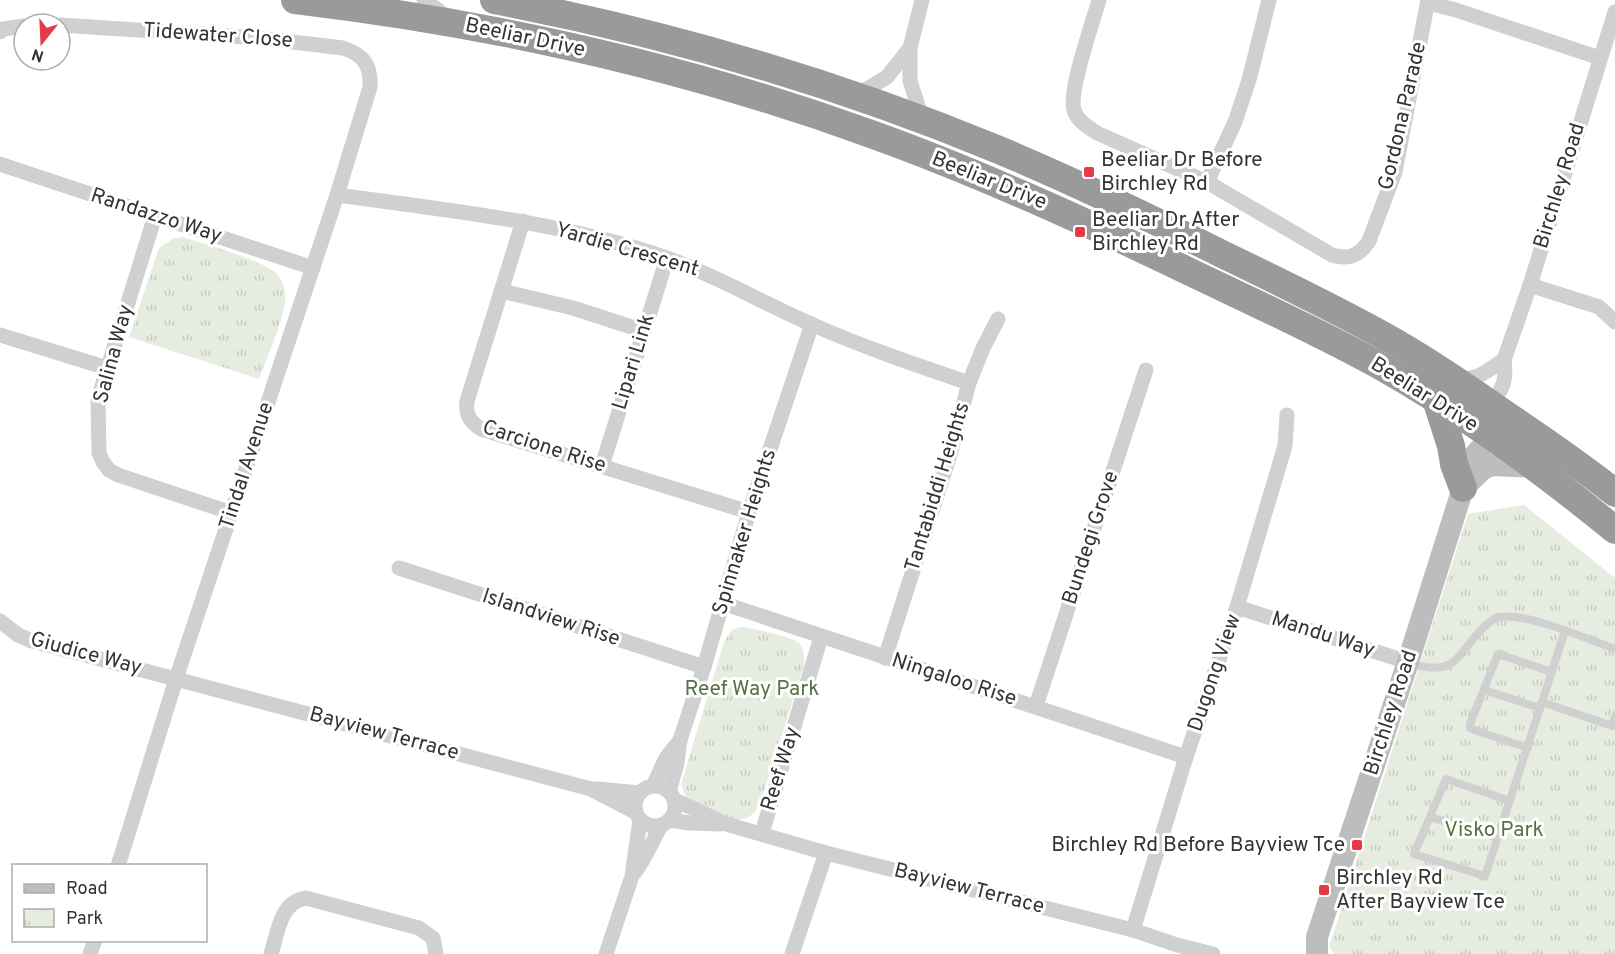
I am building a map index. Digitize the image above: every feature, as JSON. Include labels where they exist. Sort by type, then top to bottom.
[{"type":"highway","name":"Beeliar Drive","points":[[295,0],[458,24],[670,71],[770,100],[870,134],[984,177],[1306,328],[1388,371],[1492,438],[1542,455],[1612,494]]},
{"type":"highway","name":"Beeliar Drive","points":[[494,0],[551,11],[717,53],[855,96],[997,150],[1071,182],[1388,338],[1455,380],[1487,401],[1615,530]]},
{"type":"highway","points":[[1270,278],[1264,288],[1268,293],[1371,350],[1388,371]]},
{"type":"highway","points":[[1445,407],[1454,464],[1463,488]]},
{"type":"street","points":[[354,8],[384,0]]},
{"type":"street","points":[[424,0],[458,24]]},
{"type":"street","points":[[922,0],[910,48],[910,81],[923,122]]},
{"type":"street","name":"Gordona Parade","points":[[1099,0],[1073,102],[1077,116],[1083,124],[1097,133],[1207,182],[1332,255],[1343,258],[1354,256],[1362,251],[1369,241],[1395,172],[1428,2]]},
{"type":"street","points":[[1207,182],[1235,123],[1269,0]]},
{"type":"street","points":[[1428,2],[1600,58]]},
{"type":"street","name":"Birchley Road","points":[[1487,401],[1499,394],[1503,387],[1506,371],[1504,360],[1530,285],[1615,12]]},
{"type":"street","name":"Tidewater Close","points":[[72,26],[259,38],[343,48],[354,52],[369,66]]},
{"type":"street","points":[[855,96],[887,77],[910,48]]},
{"type":"street","name":"Tindal Avenue","points":[[119,864],[231,513],[337,195],[370,87],[369,66]]},
{"type":"street","name":"Randazzo Way","points":[[0,164],[313,268]]},
{"type":"street","name":"Yardie Crescent","points":[[337,195],[523,221],[667,258],[879,352],[969,383]]},
{"type":"street","name":"Salina Way","points":[[156,216],[98,399],[99,453],[102,462],[118,475],[231,513]]},
{"type":"street","name":"Carcione Rise","points":[[523,221],[467,401],[466,409],[469,417],[481,429],[749,512]]},
{"type":"street","name":"Lipari Link","points":[[602,466],[667,258]]},
{"type":"street","points":[[1530,285],[1599,307],[1615,322]]},
{"type":"street","points":[[502,291],[573,308],[644,331]]},
{"type":"street","name":"Tantabiddi Heights","points":[[885,658],[948,458],[969,383],[998,319]]},
{"type":"street","name":"Spinnaker Heights","points":[[672,796],[680,740],[704,667],[749,512],[812,324]]},
{"type":"street","points":[[0,335],[106,368]]},
{"type":"street","points":[[1455,380],[1476,378],[1504,360]]},
{"type":"street","name":"Bundegi Grove","points":[[1036,706],[1146,370]]},
{"type":"street","points":[[1445,407],[1487,401]]},
{"type":"street","name":"Dugong View","points":[[1133,930],[1186,757],[1237,607],[1285,446],[1287,415]]},
{"type":"street","name":"Birchley Road","points":[[1302,954],[1317,945],[1463,488],[1469,460],[1492,438]]},
{"type":"street","points":[[1463,488],[1482,470],[1491,465],[1542,455]]},
{"type":"street","name":"Islandview Rise","points":[[399,568],[704,667]]},
{"type":"street","name":"Ningaloo Rise","points":[[722,603],[1186,757]]},
{"type":"street","name":"Mandu Way","points":[[1237,607],[1408,662]]},
{"type":"street","name":"Giudice Way","points":[[0,621],[18,635],[32,641],[177,679]]},
{"type":"street","name":"Reef Way","points":[[762,833],[821,636]]},
{"type":"street","name":"Bayview Terrace","points":[[177,679],[591,789],[646,789]]},
{"type":"street","name":"Spinnaker Heights","points":[[646,789],[680,740]]},
{"type":"street","points":[[606,954],[632,876],[638,816],[635,802],[646,789],[662,787],[672,796],[675,811],[651,842],[642,863],[632,876]]},
{"type":"street","name":"Bayview Terrace","points":[[591,789],[638,816]]},
{"type":"street","name":"Bayview Terrace","points":[[672,796],[726,824]]},
{"type":"street","points":[[638,816],[648,826],[666,823]]},
{"type":"street","name":"Bayview Terrace","points":[[666,823],[726,824],[826,853],[1133,930],[1213,954]]},
{"type":"street","points":[[792,954],[826,853]]},
{"type":"street","points":[[271,954],[284,912],[297,900],[306,898],[419,928],[433,938],[436,954]]},
{"type":"lane","points":[[1408,662],[1425,668],[1451,664],[1463,653],[1477,633],[1496,617],[1515,616],[1615,649]]},
{"type":"lane","points":[[1510,801],[1446,779],[1414,854],[1485,876],[1528,748],[1565,632]]},
{"type":"lane","points":[[1528,748],[1470,728],[1498,654],[1552,672]]},
{"type":"lane","points":[[1484,690],[1612,726],[1615,717]]},
{"type":"lane","points":[[1430,817],[1498,838]]},
{"type":"green space","points":[[183,237],[251,259],[274,272],[281,280],[285,295],[284,308],[259,379],[129,337],[159,248],[174,238]]},
{"type":"green space","name":"Visko Park","points":[[1524,505],[1615,578],[1615,954],[1334,954],[1329,947],[1468,514]]},
{"type":"green space","name":"Reef Way Park","points":[[739,627],[770,632],[799,643],[804,654],[804,665],[760,804],[754,813],[738,820],[725,817],[686,797],[681,784],[724,642],[731,631]]},
{"type":"place","name":"Beeliar Dr Before Birchley Rd","points":[[1089,172]]},
{"type":"place","name":"Beeliar Dr After Birchley Rd","points":[[1080,232]]},
{"type":"place","name":"Birchley Rd Before Bayview Tce","points":[[1357,845]]},
{"type":"place","name":"Birchley Rd After Bayview Tce","points":[[1324,890]]}]
